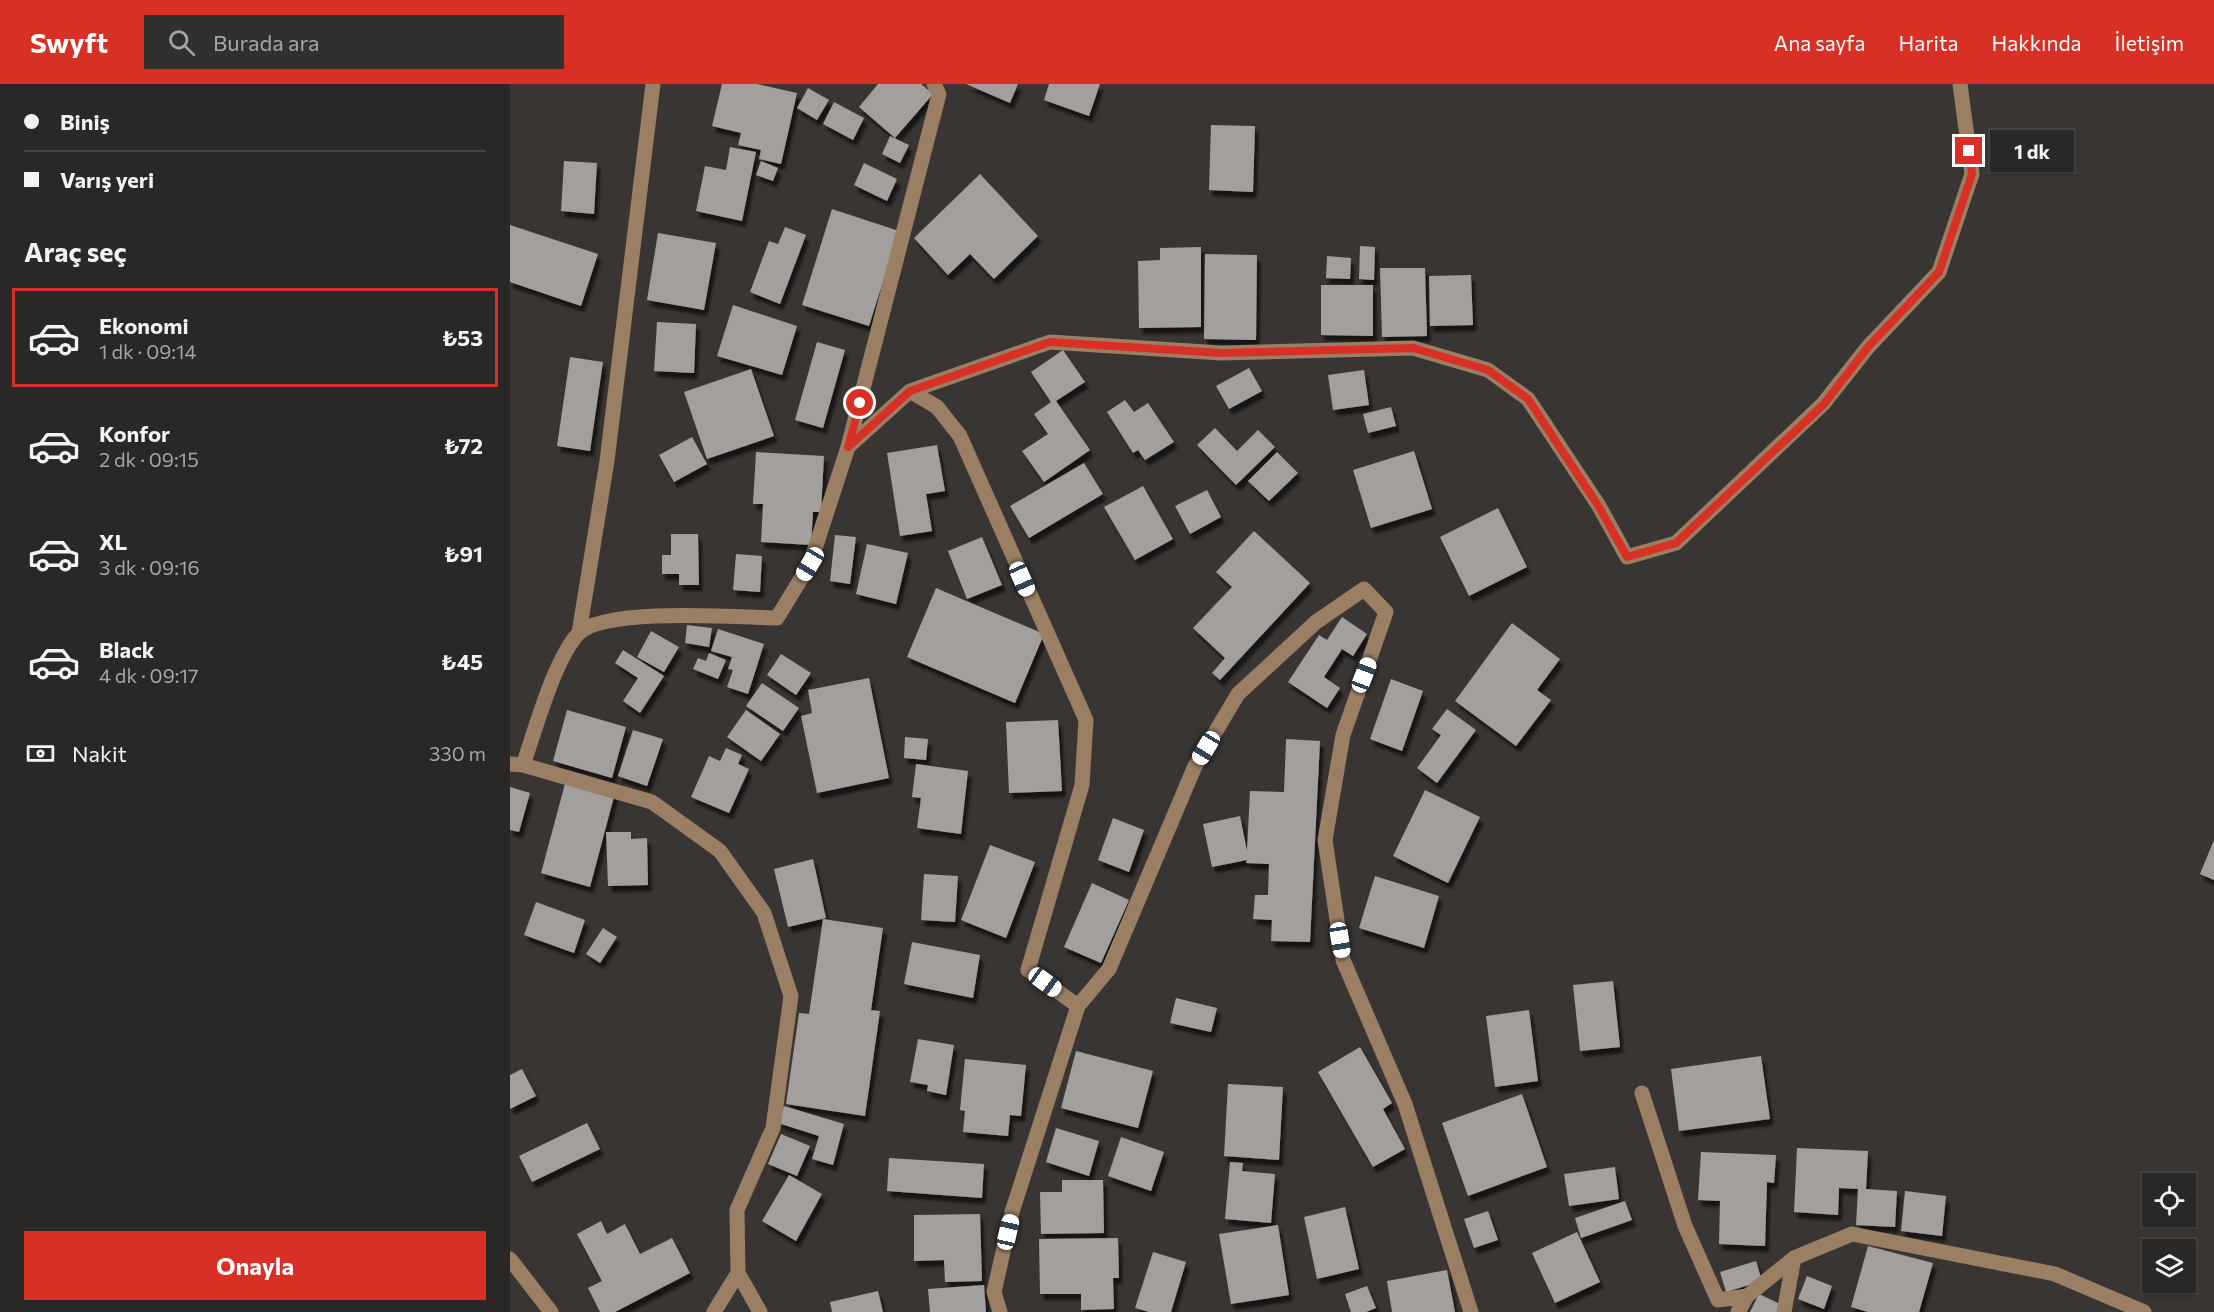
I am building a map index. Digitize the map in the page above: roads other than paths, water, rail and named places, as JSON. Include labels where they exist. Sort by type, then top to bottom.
[{"type":"street","points":[[653,84],[607,460],[579,633],[561,660],[516,765],[652,802],[720,851],[764,914],[791,996],[773,1128],[737,1210],[738,1273],[760,1312]]},
{"type":"street","points":[[579,633],[603,622],[652,615],[777,618],[810,564],[848,447],[939,94],[934,84]]},
{"type":"street","points":[[848,447],[910,391],[1050,342],[1221,353],[1413,348],[1488,370],[1528,399],[1599,507],[1627,557],[1676,543],[1824,404],[1868,347],[1939,272],[1972,174],[1960,84]]},
{"type":"street","points":[[910,391],[937,407],[960,436],[1086,720],[1082,785],[1028,970],[1078,1006]]},
{"type":"street","points":[[1000,1312],[994,1292],[1012,1212],[1078,1006],[1109,969],[1195,766],[1238,694],[1316,622],[1364,589],[1386,612],[1343,735],[1325,840],[1344,960],[1405,1104],[1471,1312]]},
{"type":"street","points":[[1642,1093],[1685,1226],[1718,1300],[1747,1296]]},
{"type":"street","points":[[1738,1312],[1747,1296],[1794,1258],[1852,1234],[2055,1274],[2144,1312]]},
{"type":"street","points":[[1784,1312],[1794,1258]]},
{"type":"street","points":[[510,1259],[551,1312]]},
{"type":"street","points":[[714,1312],[738,1273]]}]
